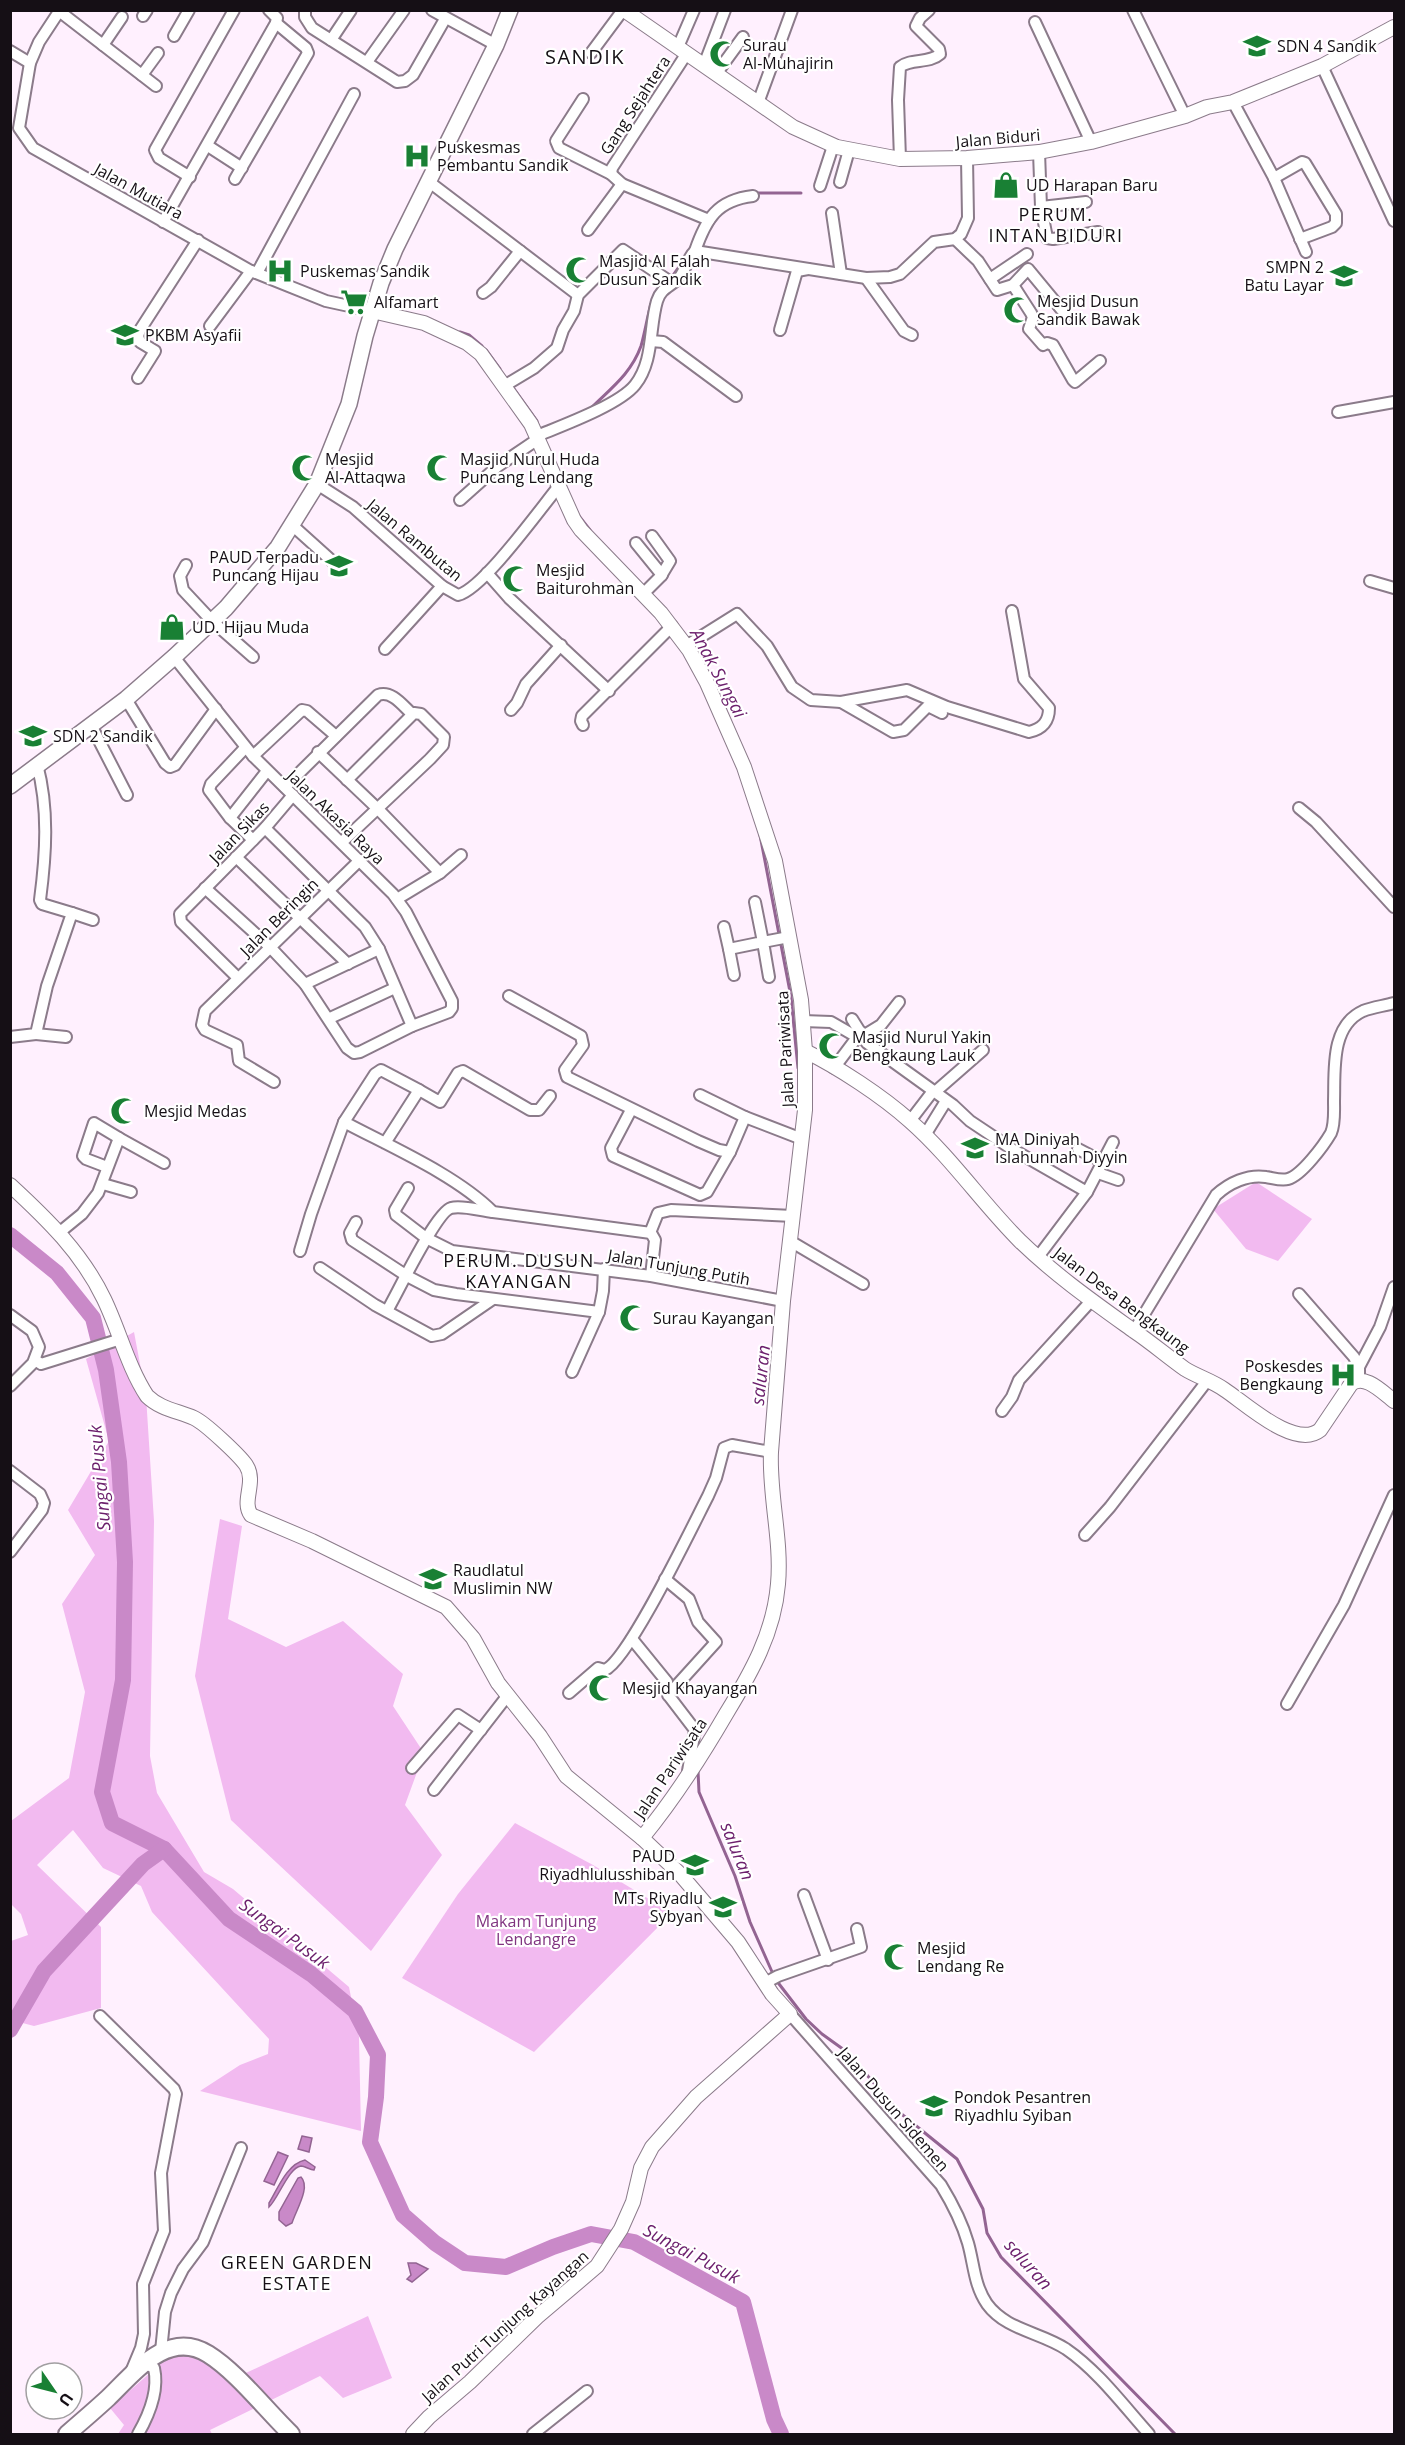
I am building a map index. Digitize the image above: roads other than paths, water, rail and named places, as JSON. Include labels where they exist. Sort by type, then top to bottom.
[{"type":"main road","points":[[10,786],[126,699],[174,657],[212,621],[278,547],[317,484],[350,404],[372,311],[394,249],[496,45],[510,10]]},
{"type":"main road","points":[[67,2434],[144,2363],[161,2351],[176,2347],[191,2347],[207,2354],[228,2369],[291,2434]]},
{"type":"street","points":[[174,36],[189,10]]},
{"type":"street","points":[[190,177],[159,158],[155,150],[234,10]]},
{"type":"street","points":[[164,222],[276,23],[277,18],[268,10]]},
{"type":"street","points":[[305,10],[308,24],[316,31],[397,82],[409,79],[445,19]]},
{"type":"street","points":[[331,40],[351,10]]},
{"type":"street","points":[[367,62],[404,10]]},
{"type":"street","points":[[432,10],[496,45]]},
{"type":"street","points":[[591,54],[623,10]]},
{"type":"street","name":"Jalan Biduri","points":[[623,10],[793,127],[833,146],[900,159],[967,158],[1039,152],[1091,142],[1185,116],[1207,107],[1233,102],[1322,66],[1393,31]]},
{"type":"street","name":"Gang Sejahtera","points":[[611,174],[612,168],[683,50],[694,10]]},
{"type":"street","points":[[704,65],[725,10]]},
{"type":"street","points":[[758,103],[792,10]]},
{"type":"street","points":[[900,159],[898,100],[900,67],[907,63],[935,59],[940,54],[939,49],[916,26],[920,18],[929,10]]},
{"type":"street","points":[[1133,10],[1185,116]]},
{"type":"street","points":[[10,136],[19,128],[30,63],[39,42],[59,11],[156,86]]},
{"type":"street","points":[[103,45],[122,17]]},
{"type":"street","points":[[1035,22],[1091,142]]},
{"type":"street","points":[[235,179],[308,53],[306,48],[276,23]]},
{"type":"street","points":[[716,74],[743,37]]},
{"type":"street","points":[[10,51],[30,63]]},
{"type":"street","points":[[142,75],[158,53]]},
{"type":"street","points":[[1322,66],[1395,221]]},
{"type":"street","points":[[210,326],[254,272],[354,94]]},
{"type":"street","points":[[583,99],[556,141],[556,145],[611,174],[622,184],[707,219]]},
{"type":"street","points":[[1233,102],[1274,178],[1306,252]]},
{"type":"street","name":"Jalan Mutiara","points":[[19,128],[29,144],[38,151],[254,272],[326,301],[372,311]]},
{"type":"street","points":[[208,146],[242,168]]},
{"type":"street","points":[[820,186],[833,146]]},
{"type":"street","points":[[840,182],[849,150]]},
{"type":"street","points":[[1039,152],[1041,207],[1047,238],[1098,232]]},
{"type":"street","points":[[694,250],[866,278],[890,277],[900,274],[934,242],[955,239],[964,229],[968,218],[967,158]]},
{"type":"street","points":[[1274,178],[1302,162],[1305,163],[1336,214],[1336,223],[1332,227],[1300,238]]},
{"type":"street","points":[[428,180],[578,295]]},
{"type":"street","points":[[588,230],[622,184]]},
{"type":"street","points":[[460,500],[506,460],[541,435],[607,404],[632,388],[647,357],[657,301],[669,280],[681,276],[707,219],[725,204],[741,197],[753,196]]},
{"type":"street","points":[[1041,207],[1086,202]]},
{"type":"street","points":[[832,213],[841,274]]},
{"type":"street","points":[[955,239],[967,249],[997,290],[1013,285],[1028,269],[1066,315]]},
{"type":"street","points":[[138,378],[155,351],[140,342],[138,336],[140,330],[198,240]]},
{"type":"street","points":[[509,383],[534,368],[557,348],[563,330],[574,311],[578,295],[622,250],[669,280]]},
{"type":"street","points":[[483,293],[491,287],[520,251]]},
{"type":"street","points":[[990,279],[1027,254]]},
{"type":"street","points":[[780,330],[797,271],[811,269]]},
{"type":"street","points":[[866,278],[904,331],[912,335]]},
{"type":"street","points":[[1013,285],[1033,317],[1029,329],[1043,345],[1047,343],[1053,345],[1075,382],[1100,361]]},
{"type":"street","name":"Jalan Pariwisata","points":[[372,311],[424,323],[467,343],[509,383],[541,435],[574,520],[688,645],[742,762],[775,861],[784,938],[812,1055],[789,1215],[790,1241],[779,1300],[768,1452],[779,1572],[772,1620],[764,1645],[752,1670],[698,1762],[642,1838]]},
{"type":"street","points":[[651,341],[663,342],[736,396]]},
{"type":"street","points":[[1338,412],[1395,402]]},
{"type":"street","name":"Jalan Rambutan","points":[[317,484],[353,507],[442,586],[455,594],[461,594],[488,573],[559,486]]},
{"type":"street","points":[[292,525],[332,561]]},
{"type":"street","points":[[643,594],[662,575],[670,559],[652,536]]},
{"type":"street","points":[[636,543],[662,575]]},
{"type":"street","points":[[186,565],[180,576],[180,585],[212,621],[253,657]]},
{"type":"street","points":[[488,573],[509,598],[609,691]]},
{"type":"street","points":[[1370,581],[1395,588]]},
{"type":"street","points":[[385,649],[442,586]]},
{"type":"street","points":[[688,645],[737,614],[767,646],[796,691],[816,701],[841,702],[907,690],[939,704],[970,712],[1022,731],[1037,730],[1045,723],[1049,708],[1024,679],[1012,611]]},
{"type":"street","points":[[584,725],[581,721],[582,716],[672,626]]},
{"type":"street","points":[[511,710],[526,684],[561,645]]},
{"type":"street","name":"Jalan Akasia Raya","points":[[174,657],[249,752],[397,899],[452,1001],[452,1008],[449,1012],[412,1026]]},
{"type":"street","name":"Jalan Sikas","points":[[235,982],[182,923],[179,917],[181,911],[265,828],[318,752],[382,694],[390,695],[412,714]]},
{"type":"street","points":[[126,699],[165,764],[170,766],[175,765],[216,709]]},
{"type":"street","points":[[841,702],[893,732],[904,730],[928,706],[942,713]]},
{"type":"street","points":[[253,840],[230,818],[209,789],[212,783],[302,710],[307,711],[336,736]]},
{"type":"street","points":[[342,842],[430,759],[443,744],[442,735],[422,714],[412,714],[347,780]]},
{"type":"street","points":[[91,725],[127,795]]},
{"type":"street","points":[[318,752],[440,873]]},
{"type":"street","points":[[37,764],[42,783],[46,819],[40,900],[42,903],[93,920]]},
{"type":"street","points":[[230,818],[267,771]]},
{"type":"street","points":[[1299,808],[1316,822],[1395,907]]},
{"type":"street","points":[[205,888],[270,947],[305,984],[330,1018],[347,1048],[354,1053],[360,1053],[412,1026],[379,950],[360,921],[265,828]]},
{"type":"street","points":[[397,899],[440,873],[461,855]]},
{"type":"street","points":[[236,857],[348,964]]},
{"type":"street","name":"Jalan Beringin","points":[[274,1082],[239,1061],[237,1045],[203,1028],[205,1011],[360,860]]},
{"type":"street","points":[[755,902],[769,977]]},
{"type":"street","points":[[36,1034],[47,986],[72,913]]},
{"type":"street","points":[[724,927],[734,975]]},
{"type":"street","points":[[729,949],[784,938]]},
{"type":"street","points":[[305,984],[379,950]]},
{"type":"street","points":[[330,1018],[395,988]]},
{"type":"street","points":[[509,996],[582,1037],[583,1045],[565,1071],[567,1077],[631,1110],[712,1147],[730,1152]]},
{"type":"street","points":[[834,1068],[860,1035],[881,1025],[899,1002]]},
{"type":"street","points":[[1134,1331],[1213,1200],[1224,1188],[1236,1181],[1260,1176],[1288,1179],[1303,1169],[1333,1129],[1337,1047],[1344,1028],[1354,1017],[1365,1010],[1395,1004]]},
{"type":"street","points":[[852,1019],[867,1043],[997,1140],[1087,1192]]},
{"type":"street","points":[[803,1021],[831,1022],[860,1035]]},
{"type":"street","points":[[10,1037],[36,1034],[66,1037]]},
{"type":"street","points":[[910,1121],[934,1091],[982,1050]]},
{"type":"street","name":"Jalan Desa Bengkaung","points":[[812,1055],[910,1121],[990,1210],[1038,1257],[1091,1302],[1184,1368],[1222,1387],[1254,1413],[1296,1433],[1312,1434],[1320,1430],[1359,1374]]},
{"type":"street","points":[[300,1251],[310,1214],[344,1122],[377,1072],[384,1071],[440,1102],[458,1073],[463,1071],[530,1110],[539,1110],[550,1096]]},
{"type":"street","points":[[385,1143],[419,1090]]},
{"type":"street","points":[[700,1095],[745,1117],[799,1138]]},
{"type":"street","points":[[925,1135],[946,1101]]},
{"type":"street","points":[[631,1110],[611,1148],[612,1155],[701,1195],[707,1192],[730,1152],[745,1117]]},
{"type":"street","points":[[344,1122],[472,1194],[493,1212]]},
{"type":"street","points":[[107,1167],[83,1156],[94,1123],[164,1163]]},
{"type":"street","points":[[60,1232],[92,1203],[103,1184],[107,1167],[119,1138]]},
{"type":"street","points":[[1038,1257],[1087,1192],[1113,1142]]},
{"type":"street","points":[[1078,1149],[1118,1180]]},
{"type":"street","points":[[103,1184],[131,1192]]},
{"type":"street","points":[[10,1185],[60,1232],[97,1285],[118,1340],[147,1396],[159,1405],[200,1421],[244,1463],[250,1476],[248,1507],[251,1515],[312,1541],[446,1607],[473,1638],[498,1683],[540,1736],[566,1776],[642,1838],[680,1874],[770,1980],[790,2014]]},
{"type":"street","name":"Jalan Tunjung Putih","points":[[408,1188],[395,1214],[426,1238],[452,1251],[651,1275],[779,1300]]},
{"type":"street","points":[[387,1311],[426,1238],[449,1208],[650,1233],[655,1239],[651,1275]]},
{"type":"street","points":[[650,1233],[655,1217],[662,1211],[732,1211],[789,1215]]},
{"type":"street","points":[[356,1222],[350,1232],[352,1240],[406,1276],[434,1290],[599,1312]]},
{"type":"street","points":[[790,1241],[863,1284]]},
{"type":"street","points":[[320,1268],[428,1335],[442,1334],[493,1299]]},
{"type":"street","points":[[572,1372],[599,1312],[604,1269]]},
{"type":"street","points":[[1359,1374],[1395,1287]]},
{"type":"street","points":[[1299,1294],[1348,1350],[1359,1374],[1395,1401]]},
{"type":"street","points":[[1002,1411],[1012,1397],[1019,1380],[1091,1302]]},
{"type":"street","points":[[10,1316],[32,1331],[39,1347],[35,1360],[10,1386]]},
{"type":"street","points":[[35,1360],[41,1364],[118,1340]]},
{"type":"street","points":[[1085,1536],[1207,1381]]},
{"type":"street","points":[[568,1693],[598,1668],[605,1670],[611,1667],[632,1639],[712,1487],[724,1448],[732,1444],[768,1452]]},
{"type":"street","points":[[10,1471],[40,1494],[44,1503],[42,1510],[10,1552]]},
{"type":"street","points":[[1287,1704],[1344,1605],[1395,1495]]},
{"type":"street","points":[[665,1579],[689,1599],[698,1622],[716,1642],[668,1695]]},
{"type":"street","points":[[632,1639],[667,1682],[668,1695],[695,1730],[687,1778]]},
{"type":"street","points":[[434,1791],[508,1695]]},
{"type":"street","points":[[412,1768],[458,1715],[481,1730]]},
{"type":"street","points":[[804,1895],[828,1960]]},
{"type":"street","points":[[770,1980],[861,1947],[857,1929]]},
{"type":"street","name":"Jalan Putri Tunjung Kayangan","points":[[413,2434],[537,2317],[591,2272],[608,2252],[633,2202],[644,2160],[673,2121],[696,2097],[779,2027],[790,2014]]},
{"type":"street","name":"Jalan Dusun Sidemen","points":[[790,2014],[941,2185],[962,2226],[979,2289],[993,2310],[1010,2324],[1053,2341],[1075,2356],[1095,2374],[1149,2434]]},
{"type":"street","points":[[100,2016],[174,2089],[176,2094],[161,2173],[164,2231],[143,2284],[144,2334],[141,2348],[128,2378]]},
{"type":"street","points":[[161,2351],[165,2312],[171,2294],[183,2269],[203,2242],[241,2148]]},
{"type":"street","points":[[138,2434],[145,2422],[156,2385],[154,2368],[144,2363]]},
{"type":"street","points":[[533,2434],[587,2391]]},
{"type":"waterway","name":"Anak Sungai","points":[[755,193],[801,193]]},
{"type":"waterway","name":"Anak Sungai","points":[[671,278],[681,264]]},
{"type":"waterway","name":"Anak Sungai","points":[[590,409],[632,365],[641,346],[651,304]]},
{"type":"waterway","points":[[460,332],[469,335],[482,346]]},
{"type":"waterway","points":[[486,350],[500,369]]},
{"type":"waterway","points":[[512,386],[537,421]]},
{"type":"waterway","name":"Anak Sungai","points":[[579,516],[590,530]]},
{"type":"waterway","name":"Anak Sungai","points":[[760,835],[791,997],[798,1068]]},
{"type":"waterway","name":"Sungai Pusuk","points":[[10,1235],[57,1273],[93,1318],[106,1370],[119,1462],[125,1562],[123,1680],[102,1792],[112,1823],[164,1849],[229,1919],[311,1974],[355,2011],[378,2055],[376,2097],[370,2142],[403,2215],[435,2243],[465,2263],[506,2267],[591,2234],[634,2242],[743,2302],[774,2419],[781,2434]]},
{"type":"waterway","name":"saluran","points":[[698,1771],[699,1792],[773,1974]]},
{"type":"waterway","points":[[10,2030],[44,1971],[143,1864],[164,1849]]},
{"type":"waterway","name":"saluran","points":[[776,1980],[806,2019],[847,2052],[899,2112],[957,2159],[983,2209],[987,2233],[1001,2257],[1175,2434]]},
{"type":"place","name":"SDN 4 Sandik","points":[[1257,46]]},
{"type":"place","name":"Surau Al-Muhajirin","points":[[723,54]]},
{"type":"place","name":"Puskesmas Pembantu Sandik","points":[[417,156]]},
{"type":"place","name":"UD Harapan Baru","points":[[1006,185]]},
{"type":"place","name":"Masjid Al Falah Dusun Sandik","points":[[579,270]]},
{"type":"place","name":"Puskemas Sandik","points":[[280,271]]},
{"type":"place","name":"SMPN 2 Batu Layar","points":[[1344,276]]},
{"type":"place","name":"Alfamart","points":[[354,302]]},
{"type":"place","name":"Mesjid Dusun Sandik Bawak","points":[[1017,310]]},
{"type":"place","name":"PKBM Asyafii","points":[[125,335]]},
{"type":"place","name":"Mesjid Al-Attaqwa","points":[[305,468]]},
{"type":"place","name":"Masjid Nurul Huda Puncang Lendang","points":[[440,468]]},
{"type":"place","name":"PAUD Terpadu Puncang Hijau","points":[[339,566]]},
{"type":"place","name":"Mesjid Baiturohman","points":[[516,579]]},
{"type":"place","name":"UD. Hijau Muda","points":[[172,627]]},
{"type":"place","name":"SDN 2 Sandik","points":[[33,736]]},
{"type":"place","name":"Masjid Nurul Yakin Bengkaung Lauk","points":[[832,1046]]},
{"type":"place","name":"Mesjid Medas","points":[[124,1111]]},
{"type":"place","name":"MA Diniyah Islahunnah Diyyin","points":[[975,1148]]},
{"type":"place","name":"Surau Kayangan","points":[[633,1318]]},
{"type":"place","name":"Poskesdes Bengkaung","points":[[1343,1375]]},
{"type":"place","name":"Raudlatul Muslimin NW","points":[[433,1579]]},
{"type":"place","name":"Mesjid Khayangan","points":[[602,1688]]},
{"type":"place","name":"PAUD Riyadhlulusshiban","points":[[695,1865]]},
{"type":"place","name":"MTs Riyadlu Sybyan","points":[[723,1907]]},
{"type":"place","name":"Mesjid Lendang Re","points":[[897,1957]]},
{"type":"place","name":"Pondok Pesantren Riyadhlu Syiban","points":[[934,2106]]},
{"type":"district","name":"SANDIK","points":[[585,56]]},
{"type":"district","name":"PERUM. INTAN BIDURI","points":[[1056,224]]},
{"type":"district","name":"PERUM. DUSUN KAYANGAN","points":[[519,1270]]},
{"type":"district","name":"GREEN GARDEN ESTATE","points":[[297,2272]]},
{"type":"park label","name":"Makam Tunjung Lendangre","points":[[536,1930]]}]
